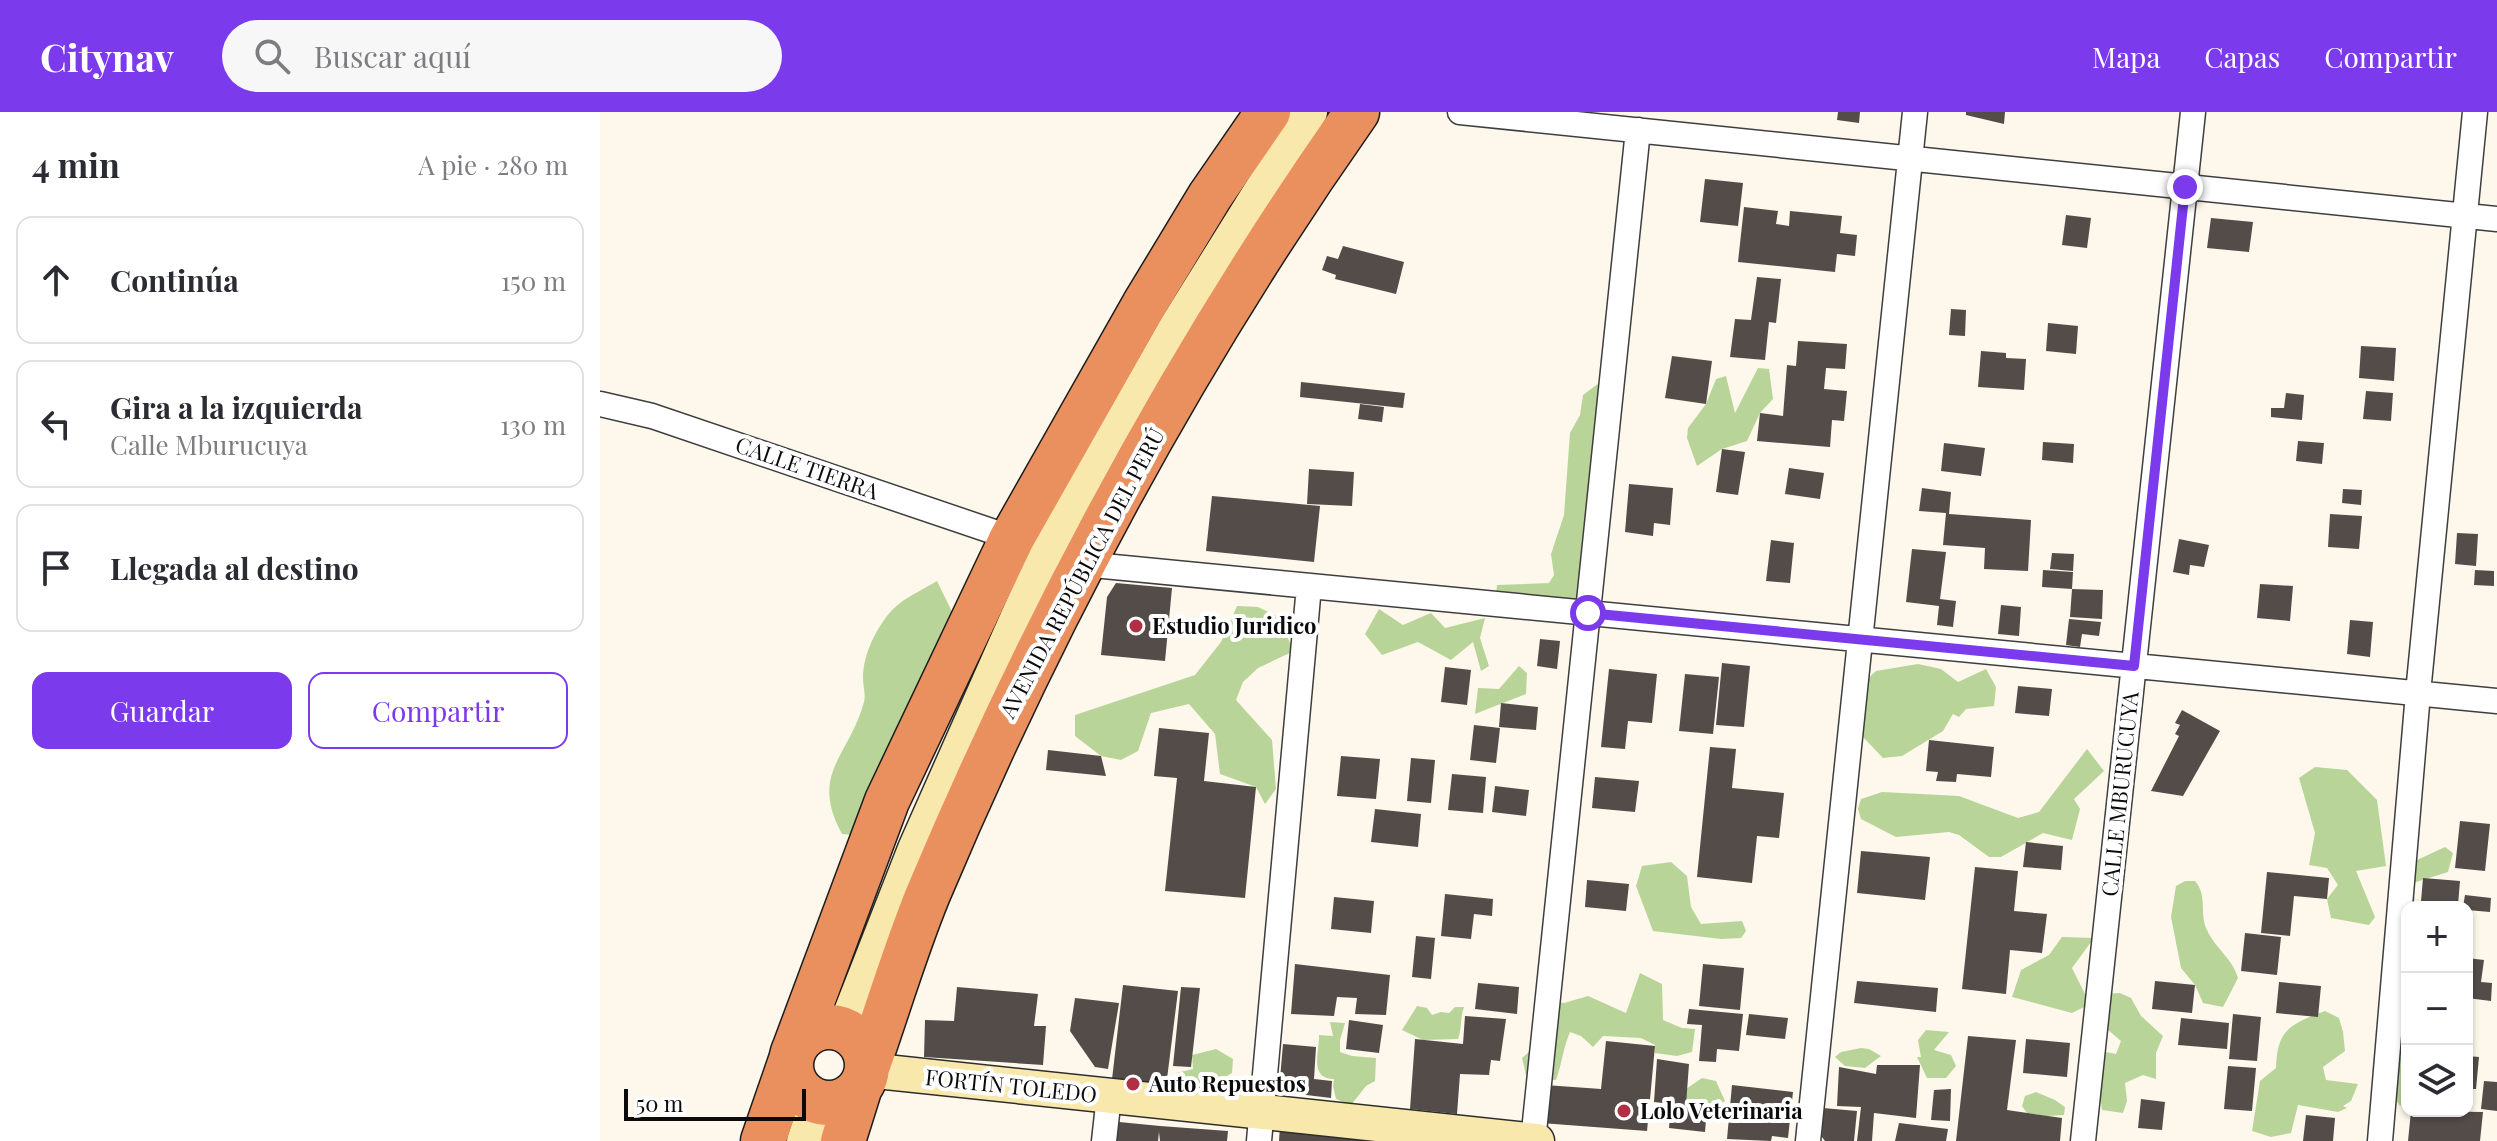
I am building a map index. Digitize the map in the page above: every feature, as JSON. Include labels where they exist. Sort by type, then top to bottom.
[{"type":"highway","points":[[763,1141],[887,801],[1012,538],[1144,305],[1210,196],[1268,112]]},
{"type":"highway","name":"AVENIDA REPÚBLICA DEL PERÚ","points":[[843,1141],[860,1064],[927,897],[1006,718],[1083,564],[1180,389],[1306,184],[1357,112]]},
{"type":"highway","points":[[829,1027],[860,1064],[844,1101],[835,1103],[810,1122],[809,1098],[792,1078],[792,1055],[802,1038],[815,1030],[829,1027]]},
{"type":"street","points":[[860,1064],[915,849],[1043,560],[1176,327],[1310,112]]},
{"type":"street","points":[[1460,112],[2497,219]]},
{"type":"street","points":[[1808,1141],[1915,112]]},
{"type":"street","name":"CALLE MBURUCUYA","points":[[2083,1141],[2193,112]]},
{"type":"street","points":[[2380,1141],[2418,693],[2475,112]]},
{"type":"street","points":[[1535,1141],[1638,130]]},
{"type":"street","name":"CALLE TIERRA","points":[[600,404],[652,416],[1012,538]]},
{"type":"street","points":[[1083,564],[2497,701]]},
{"type":"street","points":[[1261,1126],[1309,586]]},
{"type":"street","name":"FORTÍN TOLEDO","points":[[860,1064],[1109,1096],[1261,1126],[1535,1141]]},
{"type":"street","points":[[1104,1141],[1109,1096]]},
{"type":"green space","points":[[1758,368],[1769,369],[1773,399],[1760,413],[1747,441],[1722,449],[1697,466],[1687,438],[1688,428],[1706,404],[1716,379],[1726,376],[1735,413]]},
{"type":"green space","points":[[1603,380],[1592,601],[1496,596],[1497,585],[1549,583],[1554,575],[1551,554],[1564,515],[1570,433],[1580,415],[1583,395]]},
{"type":"green space","points":[[937,581],[956,620],[862,836],[842,834],[829,795],[831,780],[864,702],[863,670],[870,645],[892,610]]},
{"type":"green space","points":[[1237,606],[1258,607],[1277,616],[1294,651],[1258,668],[1243,682],[1236,700],[1272,740],[1276,789],[1265,804],[1256,787],[1220,774],[1215,734],[1189,704],[1151,713],[1138,751],[1121,760],[1101,756],[1075,736],[1075,715],[1195,675],[1221,642]]},
{"type":"green space","points":[[1379,609],[1403,625],[1431,613],[1445,628],[1485,618],[1480,638],[1489,666],[1481,671],[1473,642],[1451,660],[1418,642],[1382,655],[1365,634]]},
{"type":"green space","points":[[1918,664],[1941,669],[1958,682],[1986,669],[1996,687],[1994,706],[1966,709],[1959,717],[1953,714],[1943,731],[1902,756],[1883,758],[1862,736],[1861,685],[1876,671]]},
{"type":"green space","points":[[1519,666],[1527,673],[1526,694],[1475,714],[1478,688],[1499,689]]},
{"type":"green space","points":[[2087,749],[2104,771],[2074,799],[2080,809],[2072,840],[2043,833],[2001,857],[1989,857],[1959,835],[1949,832],[1896,837],[1861,819],[1858,809],[1861,799],[1882,792],[1959,796],[2018,818],[2039,812]]},
{"type":"green space","points":[[2315,767],[2347,770],[2377,800],[2386,866],[2356,871],[2375,917],[2369,925],[2331,918],[2327,899],[2338,885],[2327,868],[2309,865],[2315,833],[2299,778]]},
{"type":"green space","points":[[2445,847],[2453,853],[2448,872],[2413,883],[2414,901],[2404,901],[2417,860]]},
{"type":"green space","points":[[1671,862],[1687,876],[1691,907],[1701,924],[1742,921],[1746,931],[1741,938],[1721,939],[1653,931],[1636,886],[1642,866]]},
{"type":"green space","points":[[2185,881],[2195,881],[2199,887],[2207,930],[2238,978],[2223,1007],[2203,1003],[2195,985],[2181,968],[2171,917],[2176,886]]},
{"type":"green space","points":[[2062,937],[2094,938],[2072,968],[2090,1004],[2072,1013],[2012,997],[2021,970],[2049,955]]},
{"type":"green space","points":[[1640,973],[1662,984],[1663,1020],[1682,1028],[1695,1029],[1692,1052],[1677,1056],[1655,1053],[1655,1045],[1641,1038],[1603,1036],[1593,1047],[1581,1036],[1570,1032],[1556,1080],[1527,1079],[1522,1058],[1535,1047],[1538,1000],[1564,1003],[1588,996],[1626,1013]]},
{"type":"green space","points":[[2120,993],[2131,998],[2141,1016],[2163,1036],[2156,1053],[2156,1079],[2143,1075],[2125,1083],[2127,1101],[2123,1113],[2102,1110],[2099,1087],[2101,1051],[2116,1054],[2121,1041],[2093,1017],[2104,994]]},
{"type":"green space","points":[[1417,1006],[1427,1008],[1432,1015],[1464,1007],[1458,1039],[1423,1040],[1402,1030]]},
{"type":"green space","points":[[2325,1011],[2339,1018],[2345,1051],[2323,1067],[2326,1080],[2358,1084],[2351,1101],[2343,1106],[2347,1108],[2338,1112],[2298,1105],[2291,1133],[2271,1137],[2252,1131],[2260,1081],[2276,1068],[2283,1036],[2295,1024]]},
{"type":"green space","points":[[1330,1022],[1345,1023],[1340,1052],[1376,1058],[1375,1081],[1366,1086],[1351,1105],[1336,1099],[1334,1079],[1321,1074],[1318,1069],[1319,1035],[1333,1036]]},
{"type":"green space","points":[[1926,1030],[1949,1032],[1934,1050],[1951,1055],[1956,1066],[1946,1078],[1927,1078],[1917,1057],[1921,1057],[1918,1040]]},
{"type":"green space","points":[[1861,1048],[1881,1056],[1865,1068],[1845,1066],[1835,1057],[1841,1052]]},
{"type":"green space","points":[[1216,1049],[1233,1059],[1232,1073],[1209,1087],[1198,1083],[1197,1094],[1167,1097],[1176,1073],[1193,1069],[1192,1055]]},
{"type":"green space","points":[[2401,1057],[2400,1106],[2383,1082],[2384,1063]]},
{"type":"green space","points":[[1702,1078],[1716,1081],[1725,1101],[1708,1112],[1692,1112],[1680,1093]]},
{"type":"green space","points":[[2036,1092],[2065,1107],[2064,1115],[2027,1113],[2022,1106],[2025,1096]]},
{"type":"building","points":[[1838,112],[1860,112],[1859,123],[1837,120]]},
{"type":"building","points":[[1966,112],[2005,112],[2004,124],[1966,115]]},
{"type":"building","points":[[1705,179],[1743,183],[1738,226],[1700,222]]},
{"type":"building","points":[[1744,207],[1778,211],[1776,224],[1789,226],[1790,211],[1842,216],[1840,233],[1857,235],[1855,256],[1837,254],[1835,272],[1738,262]]},
{"type":"building","points":[[2066,215],[2091,218],[2087,248],[2062,245]]},
{"type":"building","points":[[2211,218],[2253,222],[2249,252],[2207,248]]},
{"type":"building","points":[[1343,246],[1404,262],[1396,294],[1335,279],[1336,275],[1322,270],[1327,256],[1338,259]]},
{"type":"building","points":[[1757,277],[1781,279],[1776,323],[1769,322],[1765,360],[1730,357],[1735,319],[1751,320]]},
{"type":"building","points":[[1951,309],[1966,310],[1965,336],[1949,335]]},
{"type":"building","points":[[2048,323],[2078,326],[2076,354],[2046,351]]},
{"type":"building","points":[[1798,341],[1847,344],[1845,369],[1826,368],[1824,389],[1847,391],[1844,421],[1832,420],[1830,447],[1757,441],[1760,413],[1783,416],[1787,365],[1796,366]]},
{"type":"building","points":[[2361,346],[2396,348],[2394,381],[2359,378]]},
{"type":"building","points":[[1981,351],[2006,353],[2006,358],[2026,359],[2024,390],[1978,387]]},
{"type":"building","points":[[1672,356],[1712,361],[1706,404],[1665,398]]},
{"type":"building","points":[[1301,382],[1405,393],[1403,408],[1300,397]]},
{"type":"building","points":[[2366,391],[2393,393],[2391,421],[2363,419]]},
{"type":"building","points":[[2286,393],[2304,395],[2302,420],[2271,417],[2271,408],[2284,408]]},
{"type":"building","points":[[1360,404],[1384,407],[1382,422],[1358,419]]},
{"type":"building","points":[[2298,441],[2324,443],[2322,464],[2296,461]]},
{"type":"building","points":[[2043,442],[2074,444],[2073,463],[2042,460]]},
{"type":"building","points":[[1944,443],[1985,448],[1981,476],[1941,471]]},
{"type":"building","points":[[1722,449],[1745,452],[1738,495],[1716,492]]},
{"type":"building","points":[[1789,468],[1824,473],[1820,499],[1785,494]]},
{"type":"building","points":[[1309,469],[1354,472],[1352,506],[1307,504]]},
{"type":"building","points":[[1629,484],[1673,488],[1670,525],[1654,523],[1653,536],[1625,532]]},
{"type":"building","points":[[1922,488],[1951,492],[1949,514],[2031,520],[2028,571],[1984,569],[1985,548],[1943,545],[1946,513],[1919,511]]},
{"type":"building","points":[[2343,489],[2362,490],[2361,505],[2342,503]]},
{"type":"building","points":[[1212,496],[1320,506],[1314,562],[1206,551]]},
{"type":"building","points":[[2330,514],[2362,516],[2359,549],[2328,547]]},
{"type":"building","points":[[2457,533],[2478,534],[2476,566],[2455,564]]},
{"type":"building","points":[[2179,539],[2209,545],[2204,567],[2190,565],[2189,575],[2173,572]]},
{"type":"building","points":[[1771,540],[1794,543],[1790,583],[1766,581]]},
{"type":"building","points":[[1912,549],[1946,552],[1940,599],[1956,601],[1953,627],[1937,625],[1939,606],[1906,602]]},
{"type":"building","points":[[2052,553],[2074,554],[2073,571],[2050,569]]},
{"type":"building","points":[[2043,570],[2073,572],[2072,589],[2042,587]]},
{"type":"building","points":[[2475,570],[2494,571],[2494,586],[2474,585]]},
{"type":"building","name":"Estudio Juridico","points":[[1116,583],[1172,588],[1165,661],[1101,655],[1107,597]]},
{"type":"building","points":[[2260,584],[2293,586],[2290,621],[2257,618]]},
{"type":"building","points":[[2072,589],[2103,590],[2102,619],[2070,617]]},
{"type":"building","points":[[2001,605],[2021,607],[2019,636],[1998,634]]},
{"type":"building","points":[[2069,619],[2101,622],[2099,636],[2082,634],[2080,647],[2066,645]]},
{"type":"building","points":[[2350,620],[2373,622],[2370,657],[2347,654]]},
{"type":"building","points":[[1540,639],[1560,641],[1557,669],[1537,666]]},
{"type":"building","points":[[1722,663],[1750,666],[1744,727],[1716,725]]},
{"type":"building","points":[[1445,667],[1471,670],[1467,705],[1441,702]]},
{"type":"building","points":[[1609,669],[1657,674],[1652,723],[1628,721],[1625,749],[1601,747]]},
{"type":"building","points":[[1685,674],[1719,677],[1713,734],[1679,731]]},
{"type":"building","points":[[2018,686],[2052,689],[2049,716],[2015,713]]},
{"type":"building","points":[[1501,703],[1538,707],[1536,730],[1499,727]]},
{"type":"building","points":[[2182,710],[2220,731],[2183,796],[2151,791],[2179,736],[2175,734],[2180,725],[2175,723]]},
{"type":"building","points":[[1474,725],[1500,728],[1496,763],[1470,760]]},
{"type":"building","points":[[1159,728],[1209,733],[1204,781],[1256,787],[1245,898],[1165,891],[1177,778],[1154,776]]},
{"type":"building","points":[[1929,740],[1994,747],[1991,777],[1957,774],[1956,782],[1936,781],[1938,772],[1926,771]]},
{"type":"building","points":[[1710,747],[1736,749],[1732,788],[1784,793],[1779,838],[1757,836],[1752,883],[1697,877]]},
{"type":"building","points":[[1048,750],[1101,756],[1106,776],[1046,770]]},
{"type":"building","points":[[1341,756],[1380,759],[1376,799],[1337,796]]},
{"type":"building","points":[[1411,758],[1435,760],[1431,803],[1407,801]]},
{"type":"building","points":[[1452,774],[1486,777],[1483,813],[1448,810]]},
{"type":"building","points":[[1595,777],[1639,781],[1635,812],[1592,808]]},
{"type":"building","points":[[1495,786],[1529,790],[1526,816],[1492,812]]},
{"type":"building","points":[[1375,809],[1421,814],[1418,847],[1371,842]]},
{"type":"building","points":[[2460,821],[2490,824],[2485,871],[2455,868]]},
{"type":"building","points":[[2026,842],[2063,846],[2061,870],[2023,867]]},
{"type":"building","points":[[1861,851],[1930,857],[1925,900],[1857,893]]},
{"type":"building","points":[[1975,867],[2018,871],[2014,911],[2047,914],[2042,953],[2010,950],[2006,994],[1962,989]]},
{"type":"building","points":[[2267,872],[2329,878],[2327,899],[2294,896],[2290,936],[2261,933]]},
{"type":"building","points":[[2423,878],[2460,881],[2458,901],[2421,901]]},
{"type":"building","points":[[1587,880],[1629,884],[1626,911],[1585,907]]},
{"type":"building","points":[[1445,894],[1493,899],[1492,916],[1474,914],[1471,939],[1441,936]]},
{"type":"building","points":[[2465,895],[2491,898],[2490,912],[2473,911],[2473,901],[2464,901]]},
{"type":"building","points":[[1334,897],[1374,901],[1371,933],[1331,929]]},
{"type":"building","points":[[2245,933],[2281,937],[2277,975],[2241,971]]},
{"type":"building","points":[[1416,936],[1435,938],[1431,979],[1412,977]]},
{"type":"building","points":[[2473,959],[2484,960],[2481,982],[2492,983],[2491,1001],[2473,999]]},
{"type":"building","points":[[1295,964],[1390,975],[1386,1015],[1355,1014],[1357,998],[1337,997],[1334,1016],[1291,1014]]},
{"type":"building","points":[[1703,964],[1744,968],[1740,1010],[1699,1006]]},
{"type":"building","points":[[1857,981],[1938,988],[1936,1012],[1854,1003]]},
{"type":"building","points":[[2155,981],[2195,985],[2192,1013],[2152,1009]]},
{"type":"building","points":[[2279,982],[2321,986],[2318,1017],[2276,1013]]},
{"type":"building","points":[[1478,983],[1519,987],[1517,1014],[1475,1009]]},
{"type":"building","points":[[1123,985],[1178,991],[1165,1095],[1111,1088]]},
{"type":"building","points":[[957,987],[1038,994],[1034,1026],[1046,1026],[1043,1065],[924,1057],[925,1020],[954,1021]]},
{"type":"building","points":[[1181,987],[1200,988],[1191,1067],[1173,1066]]},
{"type":"building","points":[[1075,998],[1119,1003],[1108,1069],[1095,1067],[1070,1031]]},
{"type":"building","points":[[1689,1009],[1743,1014],[1739,1051],[1717,1049],[1716,1062],[1699,1061],[1702,1025],[1687,1024]]},
{"type":"building","points":[[1749,1014],[1788,1018],[1785,1039],[1746,1035]]},
{"type":"building","points":[[2233,1014],[2261,1017],[2257,1061],[2229,1059]]},
{"type":"building","points":[[1465,1016],[1506,1019],[1500,1061],[1491,1060],[1489,1075],[1460,1074],[1457,1114],[1410,1109],[1415,1039],[1463,1044]]},
{"type":"building","points":[[2181,1018],[2229,1023],[2227,1049],[2178,1045]]},
{"type":"building","points":[[1349,1020],[1383,1025],[1379,1053],[1346,1049]]},
{"type":"building","points":[[1968,1036],[2016,1040],[2007,1110],[2062,1118],[2060,1141],[1956,1141]]},
{"type":"building","points":[[2026,1039],[2070,1043],[2067,1077],[2023,1073]]},
{"type":"building","points":[[1606,1041],[1655,1046],[1647,1131],[1541,1123],[1545,1085],[1601,1089]]},
{"type":"building","points":[[1283,1044],[1316,1047],[1314,1079],[1332,1081],[1331,1098],[1290,1093],[1280,1079]]},
{"type":"building","points":[[2473,1056],[2479,1057],[2476,1089],[2473,1089]]},
{"type":"building","points":[[1657,1059],[1689,1064],[1686,1105],[1707,1108],[1705,1132],[1669,1128],[1671,1104],[1654,1102]]},
{"type":"building","points":[[1877,1065],[1920,1065],[1916,1118],[1874,1113],[1872,1141],[1857,1141],[1861,1107],[1837,1106],[1839,1067],[1876,1074]]},
{"type":"building","points":[[2228,1066],[2256,1068],[2252,1111],[2224,1109]]},
{"type":"building","points":[[2484,1081],[2497,1082],[2497,1111],[2481,1109]]},
{"type":"building","points":[[1732,1085],[1793,1092],[1788,1138],[1772,1136],[1771,1141],[1727,1139]]},
{"type":"building","points":[[1951,1089],[1950,1121],[1931,1120],[1934,1090]]},
{"type":"building","points":[[2141,1099],[2165,1102],[2162,1130],[2138,1128]]},
{"type":"building","points":[[1823,1108],[1857,1111],[1854,1141],[1825,1141],[1822,1137]]},
{"type":"building","points":[[2473,1112],[2483,1112],[2480,1141],[2408,1141],[2410,1117],[2473,1117]]},
{"type":"building","points":[[2306,1115],[2335,1118],[2333,1141],[2303,1141]]},
{"type":"building","points":[[1119,1122],[1228,1131],[1227,1141],[1160,1141],[1159,1132],[1158,1141],[1117,1141]]},
{"type":"building","points":[[1899,1123],[1948,1129],[1946,1141],[1895,1141]]},
{"type":"building","points":[[1280,1126],[1372,1132],[1371,1141],[1279,1141]]},
{"type":"place","name":"Estudio Juridico","points":[[1136,626]]},
{"type":"place","name":"Auto Repuestos","points":[[1133,1084]]},
{"type":"place","name":"Lolo Veterinaria","points":[[1624,1111]]},
{"type":"route","points":[[1588,613],[2134,666],[2185,187]]}]
